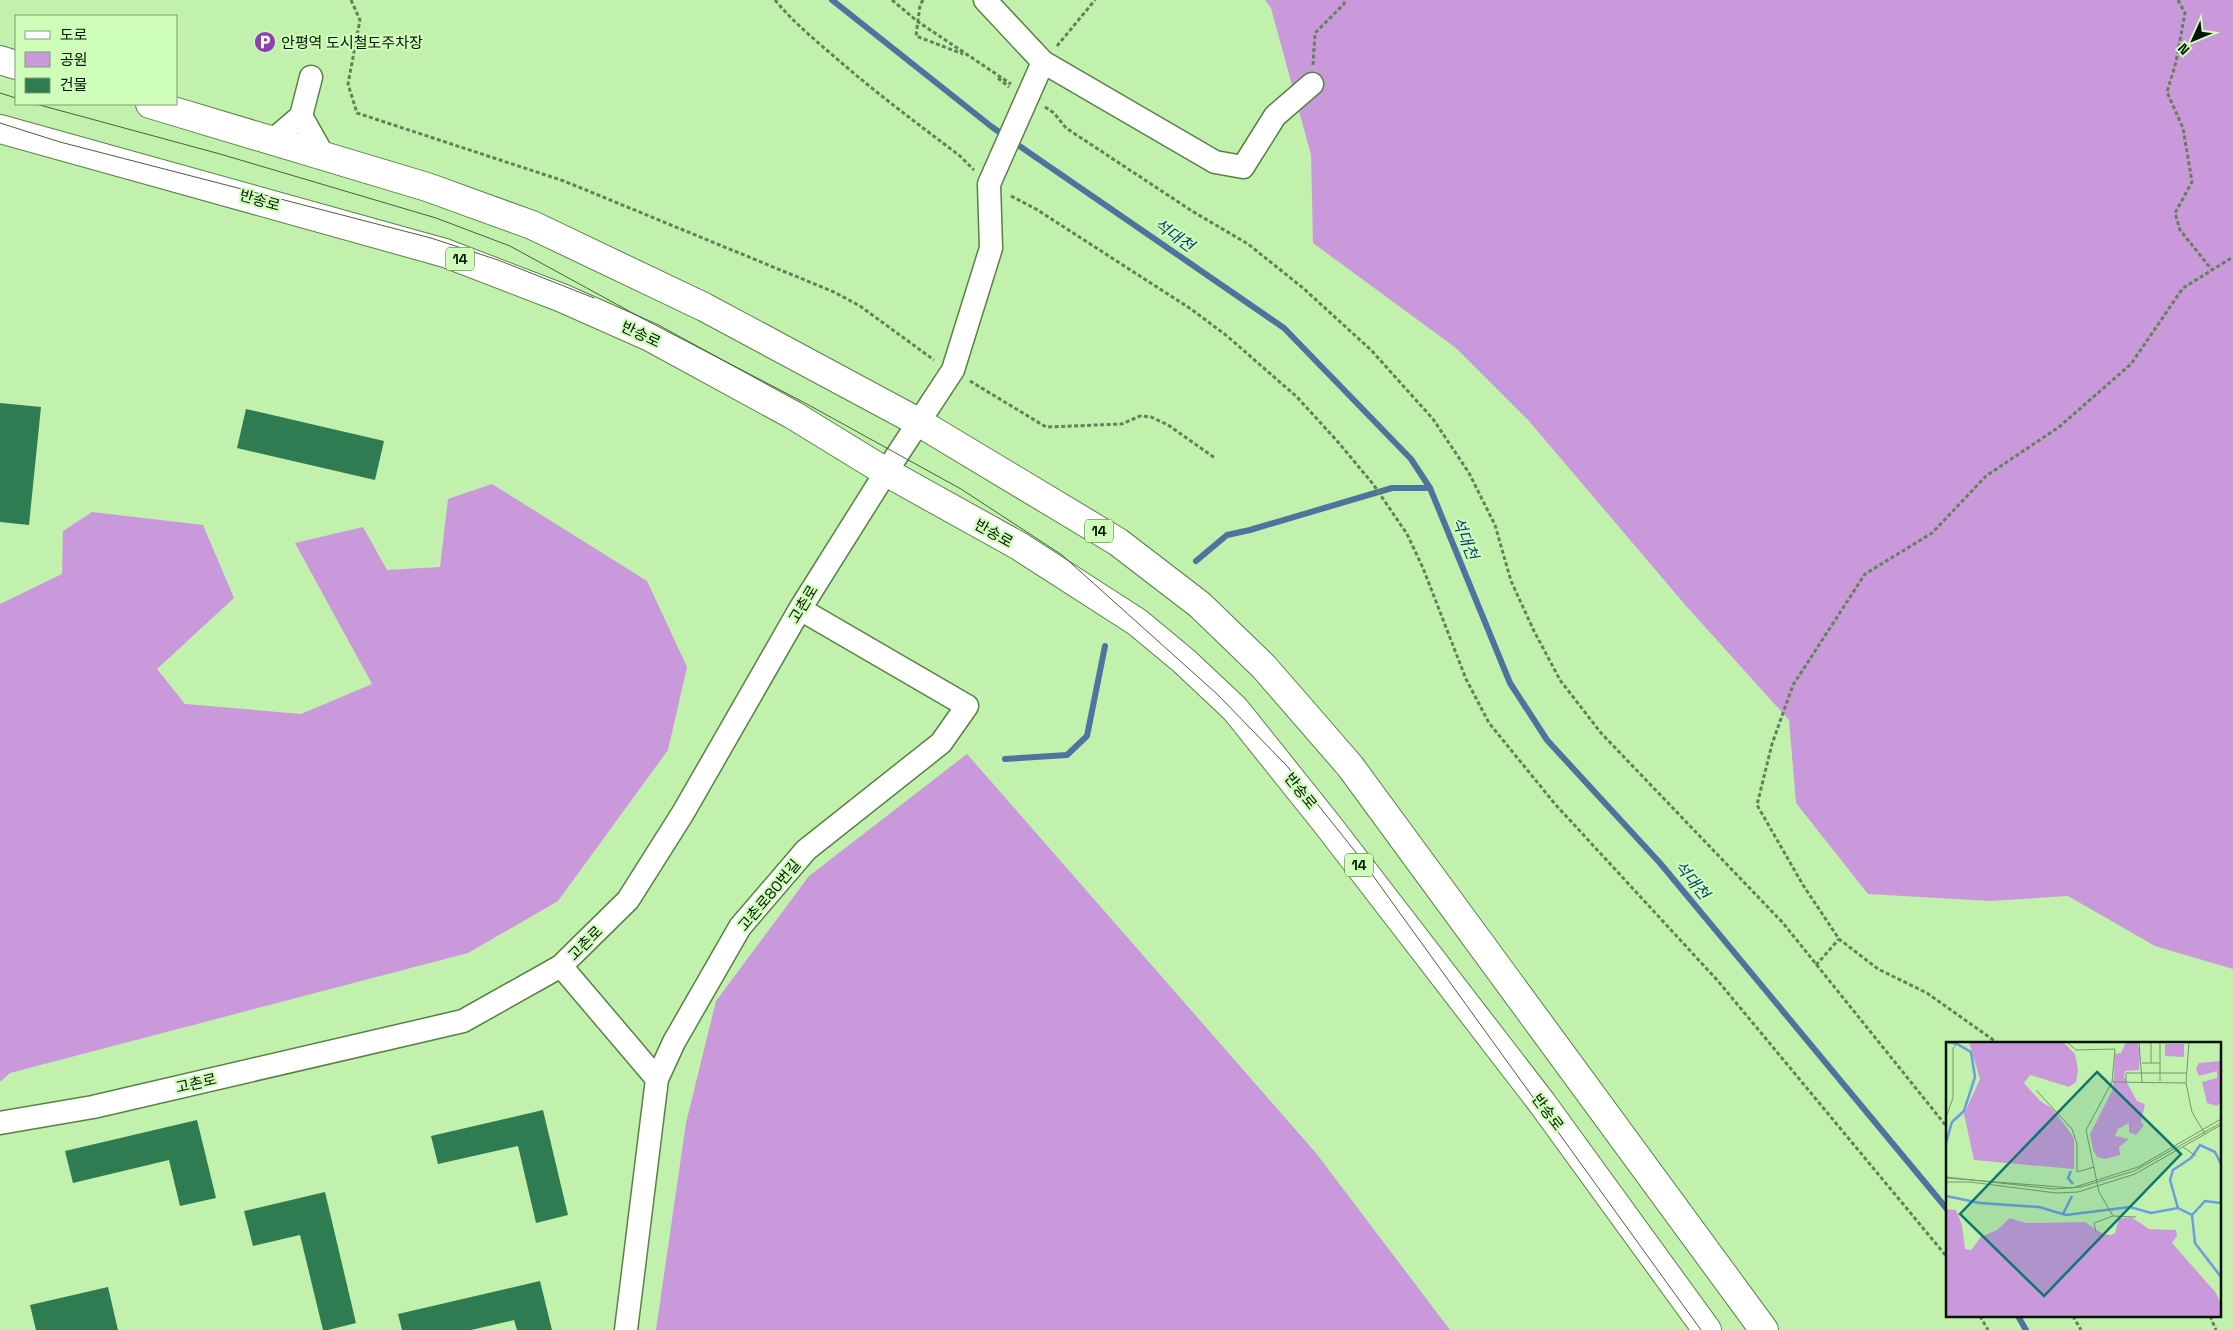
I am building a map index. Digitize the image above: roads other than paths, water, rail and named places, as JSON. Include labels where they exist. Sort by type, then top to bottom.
[{"type":"main road","points":[[0,60],[15,65]]},
{"type":"main road","name":"14","points":[[153,105],[427,187],[532,224],[704,307],[920,423],[1118,542],[1200,605],[1264,667],[1350,766],[1764,1330]]},
{"type":"main road","name":"반송로","points":[[0,129],[445,253],[562,298],[650,337],[793,415],[886,472],[1019,546],[1137,622],[1184,661],[1235,709],[1333,832],[1542,1103],[1707,1330]]},
{"type":"street","points":[[986,0],[1043,62],[1216,162],[1243,167],[1275,116],[1312,84]]},
{"type":"street","name":"고촌로","points":[[0,1123],[93,1106],[463,1021],[561,966],[628,900],[683,813],[800,609],[953,370],[991,248],[991,178],[1022,101],[1043,62]]},
{"type":"street","points":[[273,140],[301,116],[311,77]]},
{"type":"street","points":[[301,116],[323,155]]},
{"type":"street","name":"고촌로80번길","points":[[626,1330],[657,1079],[674,1042],[740,927],[806,850],[942,743],[967,706],[800,609]]},
{"type":"street","points":[[561,966],[657,1079]]},
{"type":"waterway","name":"석대천","points":[[832,0],[992,127],[1284,328],[1411,459],[1430,488],[1510,683],[1547,740],[1660,863],[1946,1208]]},
{"type":"waterway","points":[[1196,561],[1227,535],[1392,488],[1430,488]]},
{"type":"waterway","points":[[1005,759],[1067,755],[1087,736],[1105,646]]},
{"type":"waterway","name":"석대천","points":[[2019,1318],[2026,1330]]},
{"type":"tram line","points":[[0,93],[15,98]]},
{"type":"tram line","points":[[40,105],[220,154],[436,218],[510,246],[638,316],[805,403],[961,489],[1062,555],[1217,694],[1287,766],[1358,855],[1701,1330]]},
{"type":"tram line","points":[[0,123],[60,142],[431,238],[498,260],[594,298]]},
{"type":"place","name":"안평역 도시철도주차장","points":[[265,42]]}]
